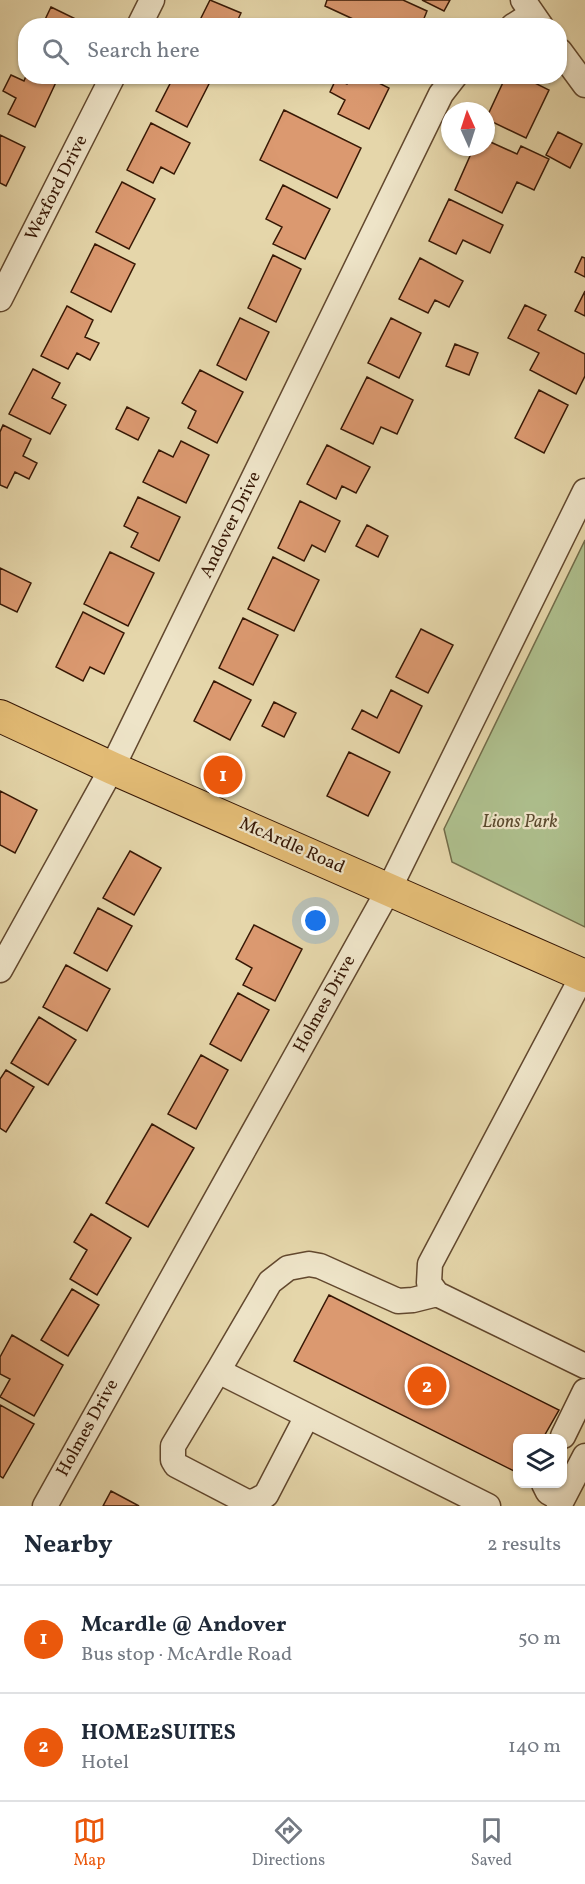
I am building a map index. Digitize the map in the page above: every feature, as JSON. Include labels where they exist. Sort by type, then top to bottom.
[{"type":"main road","name":"McArdle Road","points":[[0,716],[112,768],[389,888],[584,976]]},
{"type":"street","points":[[143,18],[152,0]]},
{"type":"street","points":[[567,61],[585,86]]},
{"type":"street","name":"Wexford Drive","points":[[0,299],[109,84]]},
{"type":"street","name":"Andover Drive","points":[[0,970],[112,768],[441,94],[449,84]]},
{"type":"street","name":"Holmes Drive","points":[[45,1506],[389,888],[585,491]]},
{"type":"street","points":[[584,976],[430,1264],[429,1283],[437,1294],[585,1366]]},
{"type":"street","points":[[307,1416],[266,1495],[253,1502],[176,1465],[173,1461],[173,1446],[270,1282],[288,1268],[309,1264],[320,1266],[398,1301],[437,1294]]},
{"type":"street","points":[[218,1371],[488,1506]]},
{"type":"street","points":[[564,1434],[585,1391]]},
{"type":"street","points":[[546,1488],[561,1503],[585,1457]]},
{"type":"green space","name":"Lions Park","points":[[585,540],[585,927],[452,862],[444,829]]},
{"type":"building","points":[[210,0],[241,13],[239,18],[201,18]]},
{"type":"building","points":[[327,0],[403,0],[427,11],[424,18],[351,18],[325,6]]},
{"type":"building","points":[[422,0],[450,0],[444,11]]},
{"type":"building","points":[[51,7],[74,18],[46,18]]},
{"type":"building","points":[[11,75],[18,78],[18,84],[55,84],[35,127],[8,114],[16,98],[3,91]]},
{"type":"building","points":[[170,84],[209,84],[187,127],[156,111]]},
{"type":"building","points":[[334,84],[381,84],[389,88],[369,129],[338,114],[345,100],[330,92]]},
{"type":"building","points":[[502,84],[537,84],[549,90],[526,138],[495,123],[494,102]]},
{"type":"building","points":[[284,110],[361,148],[337,198],[260,160]]},
{"type":"building","points":[[151,123],[190,143],[174,174],[161,167],[153,183],[127,170]]},
{"type":"building","points":[[558,132],[582,144],[570,168],[546,155]]},
{"type":"building","points":[[0,135],[25,147],[6,186],[0,183]]},
{"type":"building","points":[[495,144],[517,154],[521,146],[549,159],[534,190],[517,182],[502,213],[455,190],[470,156],[495,156]]},
{"type":"building","points":[[122,182],[155,199],[129,249],[96,232]]},
{"type":"building","points":[[283,185],[330,209],[305,259],[273,244],[282,227],[266,219]]},
{"type":"building","points":[[449,199],[503,225],[490,253],[463,240],[456,254],[429,241]]},
{"type":"building","points":[[95,244],[135,264],[111,312],[71,292]]},
{"type":"building","points":[[273,255],[301,269],[276,322],[248,308]]},
{"type":"building","points":[[582,257],[585,258],[585,277],[575,272]]},
{"type":"building","points":[[420,258],[463,281],[449,307],[435,300],[428,313],[399,299]]},
{"type":"building","points":[[585,291],[585,316],[575,311]]},
{"type":"building","points":[[525,305],[546,315],[538,330],[585,354],[585,376],[576,394],[530,370],[539,353],[508,338]]},
{"type":"building","points":[[67,306],[93,320],[85,337],[99,343],[90,360],[77,353],[68,369],[41,356]]},
{"type":"building","points":[[240,318],[269,332],[246,380],[217,365]]},
{"type":"building","points":[[391,318],[421,333],[399,378],[368,363]]},
{"type":"building","points":[[455,344],[478,353],[469,375],[446,366]]},
{"type":"building","points":[[33,369],[60,383],[52,398],[66,405],[50,434],[9,414]]},
{"type":"building","points":[[200,370],[243,392],[217,443],[188,428],[196,411],[182,403]]},
{"type":"building","points":[[367,377],[413,400],[397,434],[381,427],[373,444],[341,429]]},
{"type":"building","points":[[539,390],[568,405],[544,453],[515,438]]},
{"type":"building","points":[[127,407],[149,418],[138,440],[116,429]]},
{"type":"building","points":[[3,425],[31,439],[23,456],[37,463],[29,479],[15,472],[7,488],[0,485],[0,432]]},
{"type":"building","points":[[181,441],[209,455],[186,503],[143,482],[159,450],[173,457]]},
{"type":"building","points":[[327,445],[370,467],[356,493],[342,486],[336,499],[307,484]]},
{"type":"building","points":[[138,497],[180,517],[159,561],[131,547],[138,533],[124,526]]},
{"type":"building","points":[[300,501],[340,521],[325,552],[312,545],[304,561],[278,548]]},
{"type":"building","points":[[367,525],[388,536],[378,557],[356,546]]},
{"type":"building","points":[[110,552],[154,573],[128,626],[84,604]]},
{"type":"building","points":[[273,557],[319,580],[294,631],[248,609]]},
{"type":"building","points":[[0,568],[31,583],[17,612],[0,604]]},
{"type":"building","points":[[83,612],[124,633],[104,674],[90,667],[83,681],[56,667]]},
{"type":"building","points":[[243,618],[278,635],[253,685],[219,668]]},
{"type":"building","points":[[421,629],[453,645],[428,693],[396,677]]},
{"type":"building","points":[[214,681],[251,700],[230,740],[194,721]]},
{"type":"building","points":[[391,690],[422,706],[399,753],[352,729],[362,710],[377,718]]},
{"type":"building","points":[[274,702],[296,713],[284,737],[262,726]]},
{"type":"building","points":[[349,752],[390,772],[368,816],[327,796]]},
{"type":"building","points":[[0,791],[37,810],[15,853],[0,845]]},
{"type":"building","points":[[130,851],[161,868],[134,915],[103,898]]},
{"type":"building","points":[[98,908],[132,926],[107,971],[74,953]]},
{"type":"building","points":[[254,925],[302,949],[275,1001],[243,985],[252,968],[236,959]]},
{"type":"building","points":[[66,965],[110,989],[87,1031],[43,1007]]},
{"type":"building","points":[[238,993],[269,1010],[241,1061],[210,1044]]},
{"type":"building","points":[[39,1017],[76,1040],[48,1085],[11,1063]]},
{"type":"building","points":[[201,1055],[228,1070],[196,1129],[168,1114]]},
{"type":"building","points":[[6,1070],[34,1087],[6,1132],[0,1128],[0,1079]]},
{"type":"building","points":[[152,1124],[194,1148],[148,1227],[106,1203]]},
{"type":"building","points":[[91,1214],[131,1238],[97,1295],[70,1279],[87,1250],[74,1242]]},
{"type":"building","points":[[72,1289],[99,1305],[68,1356],[41,1340]]},
{"type":"building","points":[[329,1295],[559,1410],[545,1434],[513,1434],[513,1470],[294,1361]]},
{"type":"building","points":[[12,1335],[63,1365],[34,1416],[0,1397],[10,1379],[0,1374],[0,1357]]},
{"type":"building","points":[[0,1405],[34,1424],[3,1478],[0,1476]]},
{"type":"building","points":[[111,1491],[139,1506],[103,1506]]},
{"type":"place","name":"Mcardle @ Andover","points":[[223,775]]},
{"type":"place","name":"HOME2SUITES","points":[[427,1386]]}]
